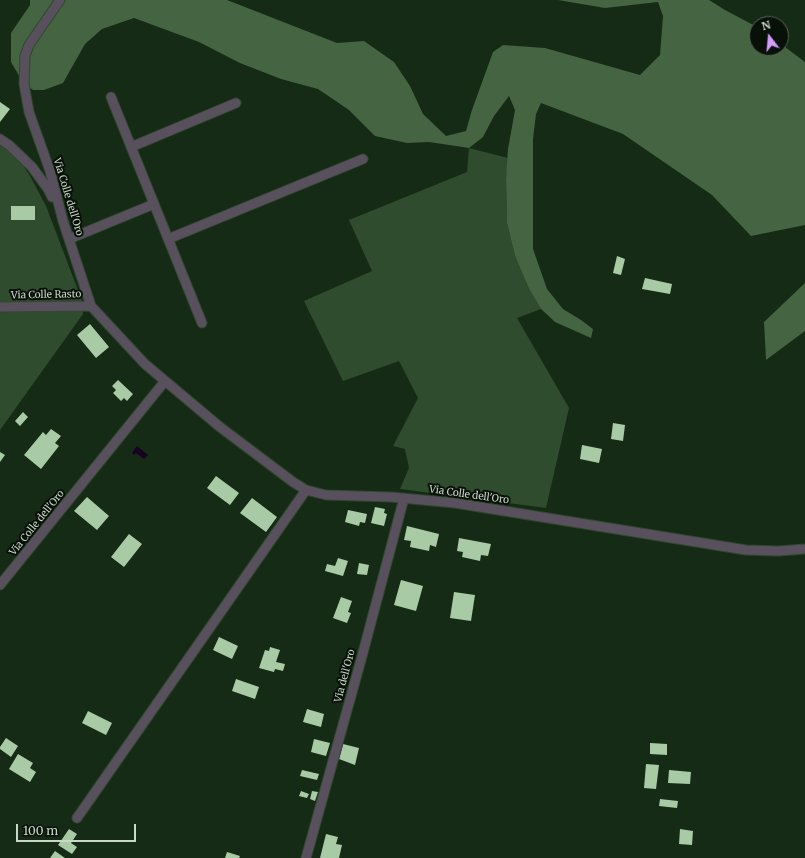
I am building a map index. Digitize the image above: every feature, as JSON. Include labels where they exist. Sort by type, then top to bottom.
[{"type":"street","name":"Via Colle dell'Oro","points":[[60,0],[29,45],[25,56],[24,84],[29,112],[50,171],[63,220],[91,306],[145,364],[220,427],[293,482],[306,490],[326,495],[404,498],[455,503],[746,550],[778,552],[805,548]]},
{"type":"street","points":[[111,97],[202,323]]},
{"type":"street","points":[[131,147],[236,103]]},
{"type":"street","points":[[0,139],[9,145],[32,167],[48,189],[63,220]]},
{"type":"street","points":[[168,239],[363,159]]},
{"type":"street","points":[[69,239],[154,204]]},
{"type":"street","name":"Via Colle Rasto","points":[[0,307],[91,306]]},
{"type":"street","name":"Via Colle dell'Oro","points":[[0,585],[165,381]]},
{"type":"street","points":[[77,818],[306,490]]},
{"type":"street","name":"Via dell'Oro","points":[[306,858],[404,498]]},
{"type":"green space","points":[[30,0],[227,0],[337,43],[364,41],[394,62],[410,86],[423,114],[446,136],[466,131],[493,52],[503,45],[545,48],[640,75],[660,55],[663,16],[658,2],[605,8],[558,0],[709,0],[749,23],[749,56],[789,56],[789,50],[805,62],[805,225],[751,236],[712,195],[623,134],[541,103],[536,114],[533,139],[533,249],[547,289],[563,309],[593,329],[591,338],[555,322],[541,309],[529,289],[515,256],[507,223],[506,179],[508,149],[515,110],[509,96],[494,116],[483,137],[469,148],[429,142],[407,143],[375,136],[349,110],[318,89],[281,79],[240,63],[199,42],[134,18],[102,29],[85,44],[63,83],[44,90],[33,90],[24,84],[11,62],[11,33],[30,5]]},
{"type":"green space","points":[[0,145],[17,157],[29,174],[46,206],[81,298],[83,314],[0,430]],"holes":[[[11,206],[34,206],[35,220],[11,220]]]},
{"type":"green space","points":[[469,148],[508,158],[506,179],[507,223],[515,256],[529,289],[541,309],[517,318],[569,408],[546,508],[400,489],[409,468],[405,449],[393,446],[418,398],[399,361],[343,381],[304,301],[372,271],[349,220],[467,172]]},
{"type":"green space","points":[[805,283],[805,331],[766,360],[764,322]]},
{"type":"shaded area","points":[[137,446],[148,455],[144,459],[136,453],[134,455],[132,453]]},
{"type":"building","points":[[0,102],[10,109],[0,122]]},
{"type":"building","points":[[11,206],[35,206],[35,220],[11,220]]},
{"type":"building","points":[[617,256],[625,259],[621,275],[613,273]]},
{"type":"building","points":[[645,278],[672,284],[670,294],[642,289]]},
{"type":"building","points":[[90,324],[109,347],[96,358],[77,335]]},
{"type":"building","points":[[118,380],[133,394],[127,401],[124,398],[121,401],[113,393],[116,390],[112,386]]},
{"type":"building","points":[[23,412],[28,417],[20,426],[15,421]]},
{"type":"building","points":[[613,423],[625,425],[623,441],[611,439]]},
{"type":"building","points":[[51,429],[61,436],[55,443],[59,446],[41,469],[24,455],[43,432],[46,435]]},
{"type":"building","points":[[582,445],[602,449],[599,463],[580,459]]},
{"type":"building","points":[[0,452],[5,455],[0,462]]},
{"type":"building","points":[[216,476],[239,493],[230,505],[207,488]]},
{"type":"building","points":[[87,497],[109,516],[97,530],[74,511]]},
{"type":"building","points":[[252,498],[277,517],[266,532],[240,513]]},
{"type":"building","points":[[375,507],[385,509],[384,513],[387,514],[384,526],[371,523]]},
{"type":"building","points":[[348,510],[367,514],[365,523],[360,522],[359,526],[345,522]]},
{"type":"building","points":[[407,526],[439,534],[436,547],[430,545],[429,551],[410,547],[411,541],[404,540]]},
{"type":"building","points":[[129,534],[142,544],[124,567],[111,557]]},
{"type":"building","points":[[459,538],[491,544],[488,556],[481,555],[480,561],[462,557],[463,552],[457,551]]},
{"type":"building","points":[[338,558],[348,561],[343,576],[325,571],[327,564],[335,566]]},
{"type":"building","points":[[359,563],[369,565],[367,575],[357,574]]},
{"type":"building","points":[[401,580],[423,586],[416,611],[394,605]]},
{"type":"building","points":[[454,592],[475,595],[471,621],[450,618]]},
{"type":"building","points":[[341,597],[352,601],[348,612],[351,613],[347,623],[333,618]]},
{"type":"building","points":[[219,637],[238,646],[232,659],[213,650]]},
{"type":"building","points":[[270,647],[280,650],[276,662],[285,664],[283,671],[275,669],[274,672],[259,668],[265,650],[269,651]]},
{"type":"building","points":[[236,679],[259,687],[255,699],[232,691]]},
{"type":"building","points":[[307,709],[324,714],[321,727],[303,722]]},
{"type":"building","points":[[88,711],[112,723],[106,735],[82,723]]},
{"type":"building","points":[[6,738],[18,746],[11,757],[0,749]]},
{"type":"building","points":[[314,739],[330,743],[326,756],[311,752]]},
{"type":"building","points":[[650,743],[667,744],[667,755],[650,754]]},
{"type":"building","points":[[343,744],[359,748],[355,765],[339,759]]},
{"type":"building","points":[[18,754],[33,763],[30,768],[36,772],[30,782],[9,769]]},
{"type":"building","points":[[646,764],[659,765],[656,789],[644,788]]},
{"type":"building","points":[[302,770],[319,774],[317,780],[300,776]]},
{"type":"building","points":[[669,770],[691,772],[690,784],[668,783]]},
{"type":"building","points":[[301,791],[309,794],[307,798],[299,796]]},
{"type":"building","points":[[312,791],[318,792],[315,801],[310,799]]},
{"type":"building","points":[[660,799],[678,801],[677,808],[659,806]]},
{"type":"building","points":[[69,829],[77,834],[71,843],[77,847],[72,854],[58,845]]},
{"type":"building","points":[[680,829],[693,831],[692,845],[679,844]]},
{"type":"building","points":[[326,834],[338,837],[336,844],[342,845],[339,858],[320,858]]},
{"type":"building","points":[[55,851],[65,858],[50,858]]},
{"type":"building","points":[[227,852],[240,856],[239,858],[225,858]]}]
